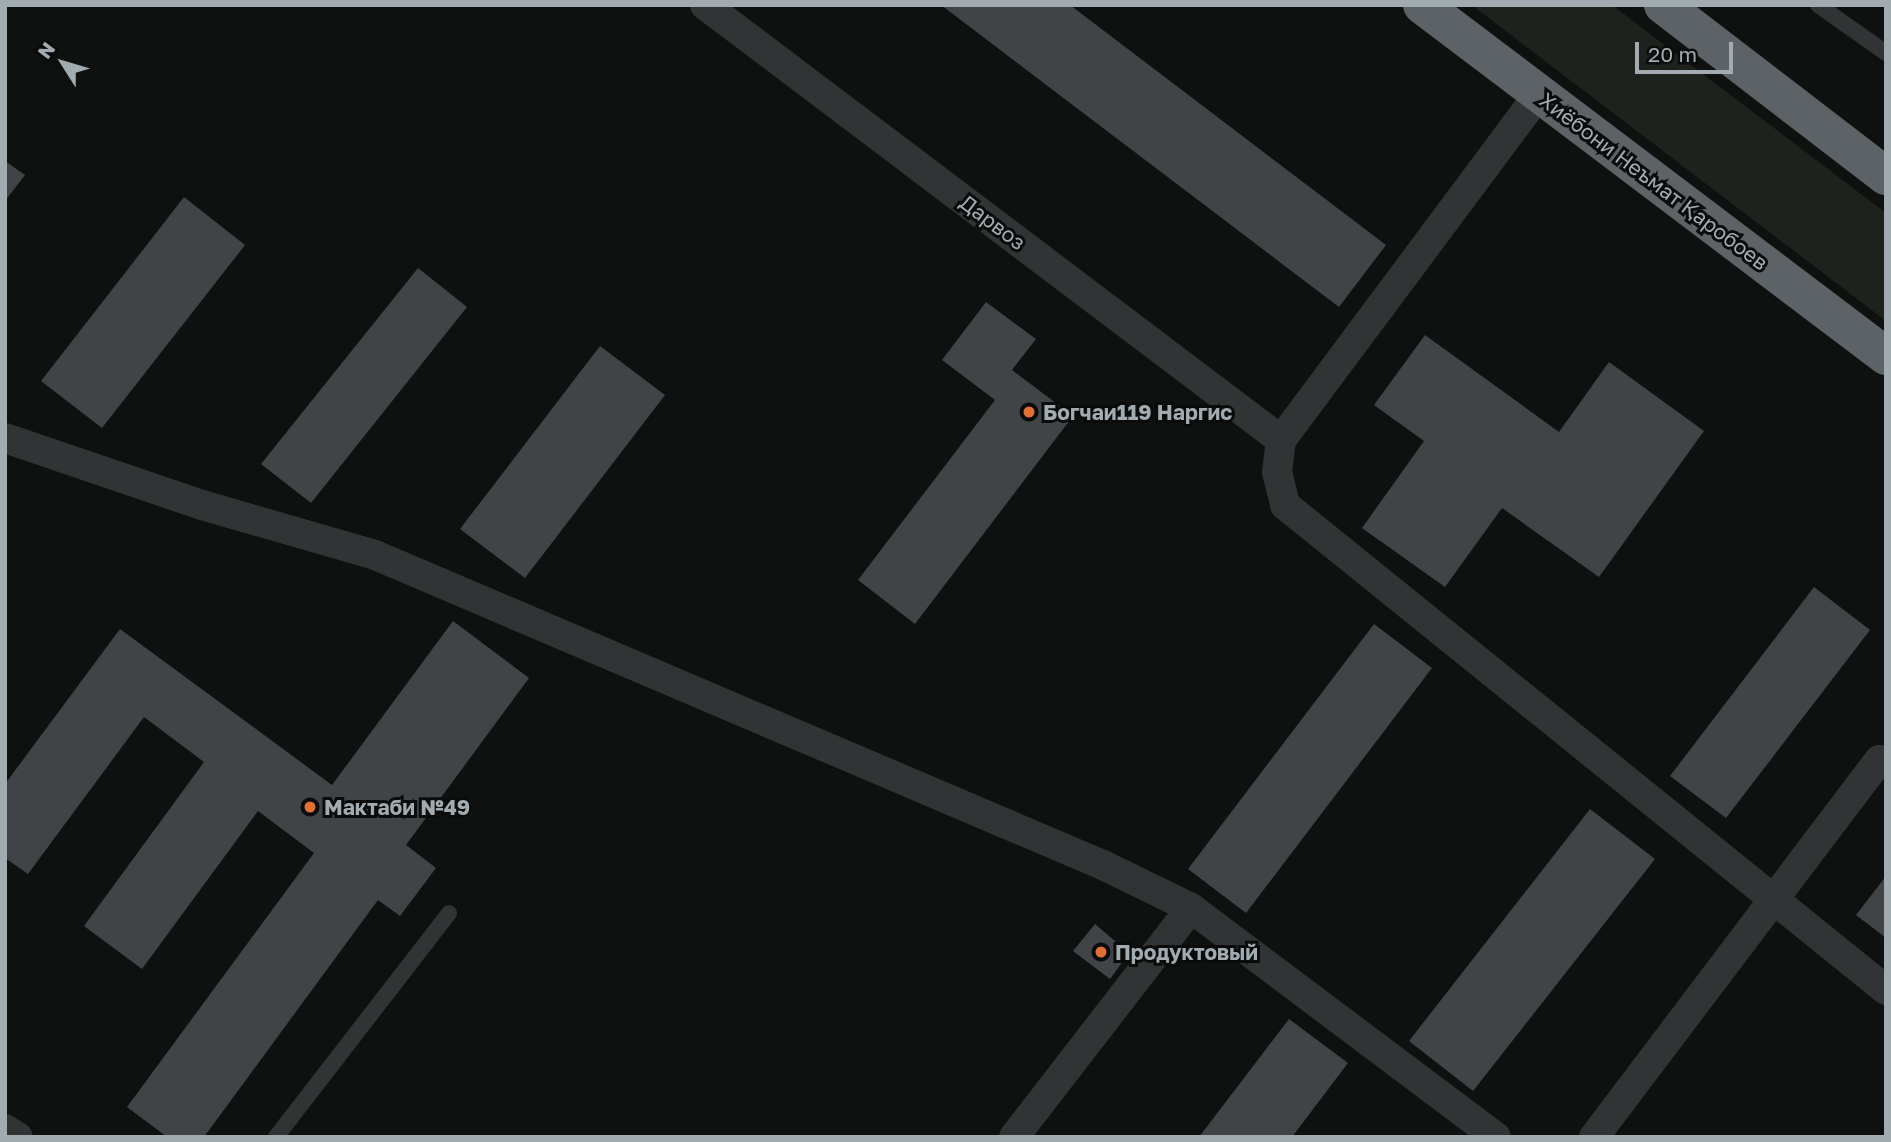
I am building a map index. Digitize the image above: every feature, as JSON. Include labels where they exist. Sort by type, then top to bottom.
[{"type":"highway","name":"Хиёбони Неъмат Қаробоев","points":[[1422,5],[1886,356]]},
{"type":"highway","points":[[1663,5],[1886,176]]},
{"type":"street","name":"Дарвоз","points":[[705,5],[1281,440]]},
{"type":"street","points":[[1539,94],[1281,440],[1277,472],[1285,505],[1886,990]]},
{"type":"street","points":[[5,438],[202,505],[375,555],[1090,860],[1191,908],[1496,1137]]},
{"type":"street","points":[[1594,1137],[1879,760]]},
{"type":"street","points":[[1014,1137],[1191,908]]},
{"type":"street","points":[[5,1129],[18,1137]]},
{"type":"lane","points":[[1818,5],[1886,53]]},
{"type":"lane","points":[[276,1137],[449,913]]},
{"type":"shaded area","points":[[1612,5],[1886,213],[1886,321],[1473,6]]},
{"type":"building","points":[[941,5],[1070,5],[1386,245],[1339,307]]},
{"type":"building","points":[[5,161],[25,175],[5,201]]},
{"type":"building","points":[[184,197],[245,245],[102,428],[41,381]]},
{"type":"building","points":[[418,268],[467,307],[311,503],[261,464]]},
{"type":"building","points":[[986,302],[1036,339],[1012,370],[1073,416],[915,624],[858,580],[995,400],[942,360]]},
{"type":"building","points":[[1425,335],[1559,432],[1609,362],[1704,431],[1599,577],[1502,508],[1445,587],[1362,528],[1424,441],[1374,405]]},
{"type":"building","points":[[600,346],[665,395],[525,578],[460,529]]},
{"type":"building","points":[[1814,587],[1870,630],[1726,818],[1670,776]]},
{"type":"building","points":[[453,621],[529,678],[406,845],[436,868],[400,916],[378,900],[204,1137],[167,1137],[127,1107],[314,853],[258,811],[142,969],[84,926],[204,762],[144,717],[28,874],[5,858],[5,784],[120,629],[332,785]]},
{"type":"building","points":[[1374,624],[1432,668],[1246,913],[1188,869]]},
{"type":"building","points":[[1590,809],[1655,859],[1473,1091],[1409,1041]]},
{"type":"building","points":[[1886,876],[1886,938],[1856,915]]},
{"type":"building","name":"Продуктовый","points":[[1095,924],[1129,953],[1110,979],[1073,951]]},
{"type":"building","points":[[1289,1019],[1348,1063],[1292,1137],[1199,1137]]},
{"type":"place","name":"Богчаи119 Наргис","points":[[1029,412]]},
{"type":"place","name":"Мактаби №49","points":[[310,807]]},
{"type":"place","name":"Продуктовый","points":[[1101,952]]}]
